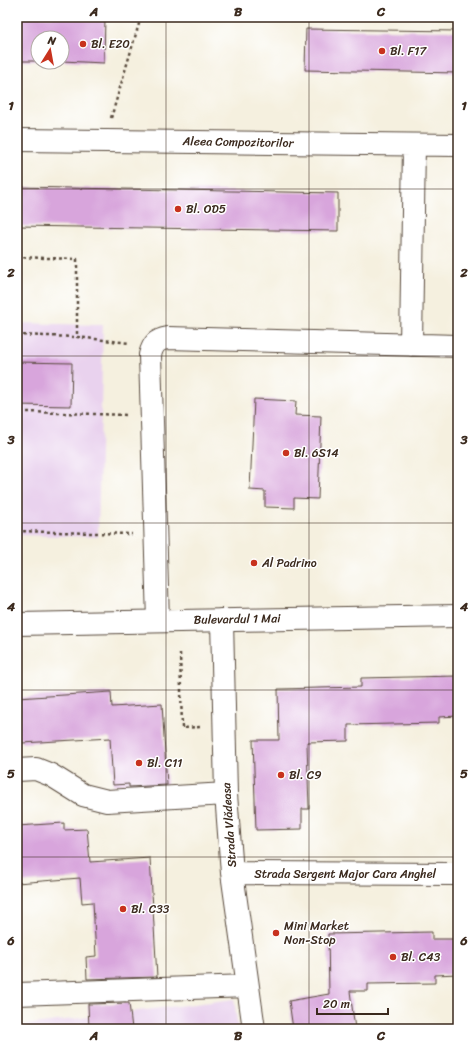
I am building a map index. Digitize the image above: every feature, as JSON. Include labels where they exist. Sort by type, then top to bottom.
[{"type":"street","name":"Aleea Compozitorilor","points":[[17,140],[458,145]]},
{"type":"street","points":[[411,345],[414,145]]},
{"type":"street","points":[[158,621],[150,355],[152,345],[159,339],[168,338],[458,346]]},
{"type":"street","name":"Bulevardul 1 Mai","points":[[17,624],[458,616]]},
{"type":"street","name":"Strada Vlădeasa","points":[[222,620],[226,794],[232,873],[254,1029]]},
{"type":"street","points":[[17,770],[36,769],[51,774],[83,795],[107,801],[226,794]]},
{"type":"street","name":"Strada Sergent Major Cara Anghel","points":[[232,873],[458,874]]},
{"type":"street","points":[[17,994],[248,986]]},
{"type":"path","points":[[104,141],[141,17]]},
{"type":"path","points":[[17,258],[77,259],[77,338]]},
{"type":"path","points":[[17,335],[77,338],[152,345]]},
{"type":"path","points":[[27,412],[152,416]]},
{"type":"path","points":[[17,531],[155,534]]},
{"type":"path","points":[[180,653],[182,728],[224,727]]},
{"type":"shaded area","points":[[17,323],[103,325],[98,537],[17,535]]},
{"type":"shaded area","points":[[234,999],[238,1029],[17,1029],[17,1026]]},
{"type":"building","name":"Bl. E20","points":[[17,17],[105,17],[104,63],[70,61],[70,30],[30,30],[30,61],[17,61]]},
{"type":"building","name":"Bl. F17","points":[[306,29],[458,31],[458,73],[305,70]]},
{"type":"building","name":"Bl. OD5","points":[[17,187],[338,193],[338,231],[17,226]]},
{"type":"building","points":[[17,362],[72,363],[71,406],[17,405]]},
{"type":"building","name":"Bl. 6S14","points":[[254,399],[296,401],[295,415],[321,416],[318,499],[294,498],[294,508],[265,507],[265,491],[250,490]]},
{"type":"building","name":"Bl. C9","points":[[458,676],[458,716],[439,717],[439,723],[348,725],[348,741],[307,742],[309,809],[302,809],[302,829],[256,830],[253,740],[279,740],[278,689],[361,687],[361,678]]},
{"type":"building","name":"Bl. C11","points":[[111,692],[112,707],[162,704],[167,785],[129,787],[129,784],[113,785],[110,738],[22,743],[21,738],[17,739],[17,698]]},
{"type":"building","name":"Bl. C33","points":[[64,823],[64,830],[87,829],[90,862],[150,858],[157,977],[87,979],[86,957],[96,956],[93,902],[82,903],[80,878],[17,883],[17,826]]},
{"type":"building","name":"Bl. C43","points":[[432,932],[432,939],[458,939],[458,974],[435,975],[435,983],[368,984],[368,991],[350,991],[355,1029],[293,1029],[289,1001],[329,994],[328,934]]},
{"type":"building","points":[[129,1003],[132,1029],[89,1029],[88,1004]]},
{"type":"place","name":"Bl. E20","points":[[83,44]]},
{"type":"place","name":"Bl. F17","points":[[382,51]]},
{"type":"place","name":"Bl. OD5","points":[[178,209]]},
{"type":"place","name":"Bl. 6S14","points":[[286,453]]},
{"type":"place","name":"Al Padrino","points":[[254,563]]},
{"type":"place","name":"Bl. C11","points":[[139,763]]},
{"type":"place","name":"Bl. C9","points":[[281,775]]},
{"type":"place","name":"Bl. C33","points":[[123,909]]},
{"type":"place","name":"Mini Market Non-Stop","points":[[276,933]]},
{"type":"place","name":"Bl. C43","points":[[393,957]]}]
